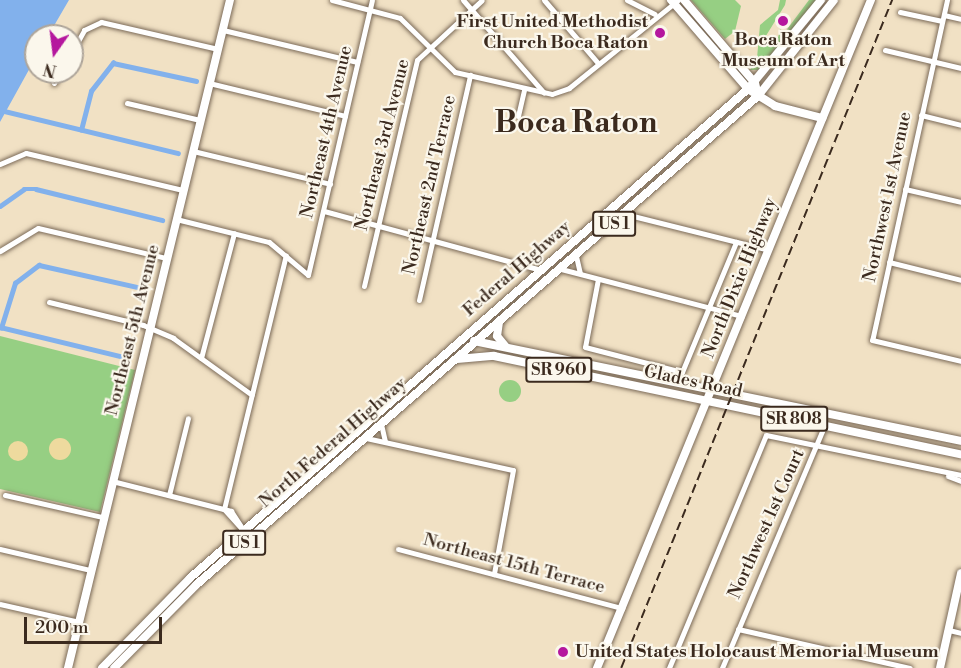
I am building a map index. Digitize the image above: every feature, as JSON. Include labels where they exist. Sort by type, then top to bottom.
[{"type":"main road","name":"Northeast 5th Avenue","points":[[68,668],[102,518],[230,0]]},
{"type":"main road","points":[[684,0],[758,96],[822,118]]},
{"type":"main road","name":"Federal Highway","points":[[437,360],[752,86],[821,0]]},
{"type":"main road","name":"Federal Highway","points":[[499,322],[637,204],[758,96],[834,0]]},
{"type":"main road","name":"North Dixie Highway","points":[[597,668],[871,0]]},
{"type":"main road","points":[[674,1],[706,42],[752,86]]},
{"type":"main road","points":[[706,42],[714,36]]},
{"type":"main road","points":[[625,214],[632,190]]},
{"type":"main road","points":[[603,233],[608,211]]},
{"type":"main road","points":[[499,322],[497,336],[506,347]]},
{"type":"main road","name":"North Federal Highway","points":[[114,668],[121,654],[154,612],[239,547],[256,520],[499,322]]},
{"type":"main road","points":[[478,325],[475,342],[494,356]]},
{"type":"main road","points":[[457,357],[459,341]]},
{"type":"main road","name":"Glades Road","points":[[459,341],[506,347],[961,441]]},
{"type":"main road","name":"Glades Road","points":[[457,357],[494,356],[961,454]]},
{"type":"main road","name":"North Federal Highway","points":[[102,668],[151,628],[193,581],[364,438],[437,360]]},
{"type":"main road","points":[[940,668],[961,573]]},
{"type":"main road","points":[[151,628],[154,612]]},
{"type":"street","points":[[332,0],[404,20],[450,69],[524,90],[544,93],[565,90],[655,14],[674,1]]},
{"type":"street","name":"Northeast 4th Avenue","points":[[286,255],[299,273],[310,272],[372,0]]},
{"type":"street","points":[[463,0],[544,93]]},
{"type":"street","name":"Northeast 3rd Avenue","points":[[364,286],[417,60],[482,0]]},
{"type":"street","points":[[543,0],[598,63]]},
{"type":"street","points":[[627,0],[655,14]]},
{"type":"street","name":"Northwest 1st Avenue","points":[[947,0],[872,340],[961,361]]},
{"type":"street","points":[[900,12],[961,19]]},
{"type":"street","points":[[84,30],[101,22],[218,50]]},
{"type":"street","points":[[223,30],[357,62]]},
{"type":"street","points":[[885,50],[961,68]]},
{"type":"street","name":"Northeast 2nd Terrace","points":[[419,300],[470,75]]},
{"type":"street","points":[[209,83],[345,116]]},
{"type":"street","points":[[518,116],[524,90]]},
{"type":"street","points":[[127,103],[200,120]]},
{"type":"street","points":[[921,115],[961,125]]},
{"type":"street","points":[[193,151],[330,184]]},
{"type":"street","points":[[0,164],[26,153],[183,190]]},
{"type":"street","points":[[905,189],[961,202]]},
{"type":"street","points":[[637,204],[642,218]]},
{"type":"street","points":[[324,211],[433,238],[541,270]]},
{"type":"street","points":[[625,214],[769,250]]},
{"type":"street","points":[[176,219],[269,242],[286,255],[224,509]]},
{"type":"street","points":[[0,251],[38,228],[166,258]]},
{"type":"street","points":[[201,358],[234,233]]},
{"type":"street","points":[[598,279],[585,347],[682,372],[736,242]]},
{"type":"street","points":[[576,256],[581,274]]},
{"type":"street","points":[[889,262],[961,280]]},
{"type":"street","points":[[561,269],[742,316]]},
{"type":"street","points":[[49,302],[173,338],[252,395]]},
{"type":"street","points":[[169,495],[188,418]]},
{"type":"street","points":[[377,423],[385,441]]},
{"type":"street","name":"Northwest 1st Court","points":[[722,668],[824,426]]},
{"type":"street","points":[[669,668],[766,435],[961,475]]},
{"type":"street","points":[[364,438],[513,470],[494,574]]},
{"type":"street","points":[[939,472],[961,481]]},
{"type":"street","points":[[111,481],[224,509],[248,534]]},
{"type":"street","points":[[5,495],[102,518]]},
{"type":"street","points":[[0,549],[90,570]]},
{"type":"street","name":"Northeast 15th Terrace","points":[[398,549],[622,608]]},
{"type":"street","points":[[0,604],[78,622]]},
{"type":"street","points":[[738,629],[910,668]]},
{"type":"street","points":[[949,630],[961,633]]},
{"type":"green space","points":[[691,0],[735,0],[741,6],[735,31],[725,39]]},
{"type":"green space","points":[[780,0],[786,0],[785,5],[764,39],[777,42],[780,29],[785,32],[809,0],[818,0],[761,70],[750,70],[757,58],[760,25],[778,10]]},
{"type":"green space","points":[[0,336],[135,370],[100,512],[0,489]]},
{"type":"green space","points":[[510,380],[518,383],[521,391],[518,399],[510,402],[502,399],[499,391],[502,383]]},
{"type":"sand","points":[[60,438],[68,441],[71,449],[68,457],[60,460],[52,457],[49,449],[52,441]]},
{"type":"sand","points":[[18,441],[25,444],[28,451],[25,458],[18,461],[11,458],[8,451],[11,444]]},
{"type":"water","points":[[0,0],[69,0],[55,24],[24,24],[24,79],[0,122]]},
{"type":"waterway","points":[[81,130],[91,91],[113,63],[196,81]]},
{"type":"waterway","points":[[0,110],[178,153]]},
{"type":"waterway","points":[[0,206],[24,189],[36,189],[162,220]]},
{"type":"waterway","points":[[1,328],[15,283],[39,265],[146,289]]},
{"type":"waterway","points":[[0,327],[128,358]]},
{"type":"railway","points":[[621,668],[892,0]]},
{"type":"place","name":"Boca Raton Museum of Art","points":[[783,21]]},
{"type":"place","name":"First United Methodist Church Boca Raton","points":[[660,33]]},
{"type":"place","name":"United States Holocaust Memorial Museum","points":[[563,652]]},
{"type":"district","name":"Boca Raton","points":[[576,123]]}]
